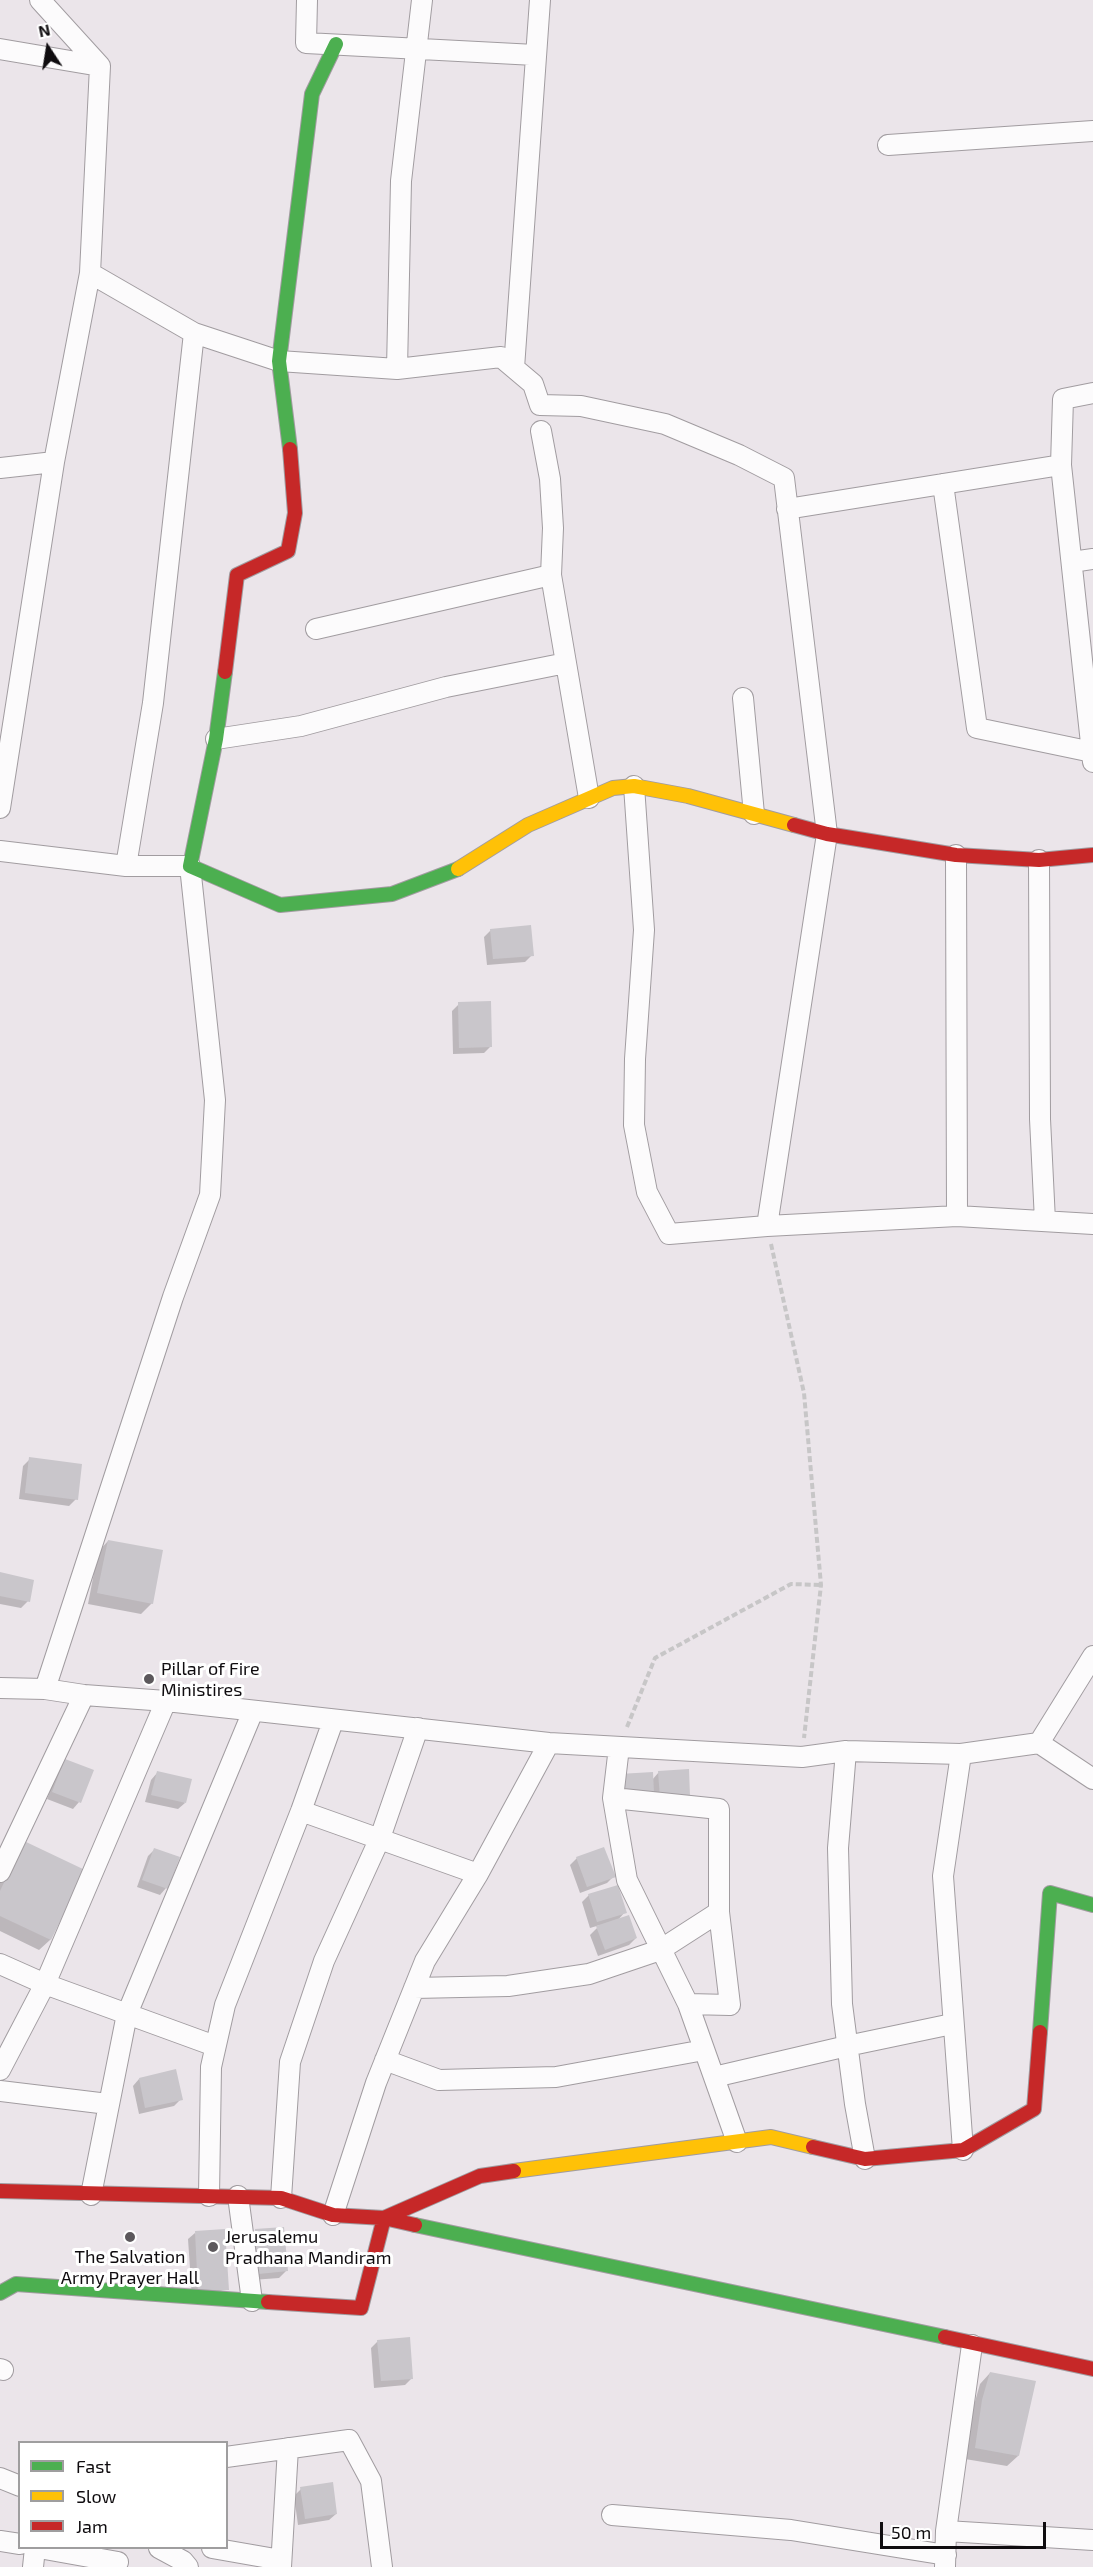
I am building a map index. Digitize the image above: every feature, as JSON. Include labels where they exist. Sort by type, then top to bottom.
[{"type":"street","points":[[307,0],[306,42],[535,56]]},
{"type":"street","points":[[397,369],[400,181],[418,48],[422,0]]},
{"type":"street","points":[[514,368],[540,0]]},
{"type":"street","points":[[0,808],[54,462],[90,273],[100,66],[43,1]]},
{"type":"street","points":[[45,1689],[170,1308],[210,1195],[215,1100],[190,866],[216,739],[237,575],[288,551],[295,513],[290,441],[279,361],[312,94],[336,44]]},
{"type":"street","points":[[0,49],[100,66]]},
{"type":"street","points":[[888,145],[1093,131]]},
{"type":"street","points":[[90,273],[194,333],[279,361],[397,369],[501,357],[532,384],[540,405],[580,406],[665,424],[784,478],[827,834],[767,1226]]},
{"type":"street","points":[[126,866],[153,704],[194,333]]},
{"type":"street","points":[[944,484],[977,728],[1093,757],[1061,465],[1063,399],[1093,393]]},
{"type":"street","points":[[541,431],[550,479],[553,528],[550,574],[589,798]]},
{"type":"street","points":[[0,468],[54,462]]},
{"type":"street","points":[[787,510],[1061,465]]},
{"type":"street","points":[[1072,562],[1093,560]]},
{"type":"street","points":[[316,629],[550,574]]},
{"type":"street","points":[[216,739],[301,726],[446,687],[566,663]]},
{"type":"street","points":[[743,698],[754,814]]},
{"type":"street","points":[[0,851],[126,866],[190,866],[280,905],[392,894],[461,868],[528,825],[613,788],[634,786],[688,796],[827,834],[956,855],[1039,860],[1093,855]]},
{"type":"street","points":[[634,786],[644,930],[633,1125],[647,1192],[669,1234],[767,1226],[957,1216],[1093,1224]]},
{"type":"street","points":[[956,855],[957,1216]]},
{"type":"street","points":[[1039,860],[1040,1119],[1045,1221]]},
{"type":"street","points":[[1039,1743],[1088,1675],[1093,1656]]},
{"type":"street","points":[[1,1689],[45,1689],[84,1695],[166,1701],[549,1743],[802,1757],[846,1751],[961,1754],[1039,1743],[1093,1779]]},
{"type":"street","points":[[0,1872],[84,1695]]},
{"type":"street","points":[[0,2070],[45,1984],[166,1701]]},
{"type":"street","points":[[91,2195],[127,2014],[253,1712]]},
{"type":"street","points":[[209,2196],[211,2067],[225,2005],[301,1811],[333,1720]]},
{"type":"street","points":[[281,2198],[290,2062],[324,1961],[380,1838],[418,1728]]},
{"type":"street","points":[[333,2215],[385,2060],[426,1961],[478,1874],[549,1743]]},
{"type":"street","points":[[619,1747],[614,1798],[627,1880],[688,2004],[737,2142]]},
{"type":"street","points":[[846,1751],[838,1848],[842,2004],[865,2159]]},
{"type":"street","points":[[961,1754],[943,1876],[963,2150]]},
{"type":"street","points":[[614,1798],[719,1809],[719,1912],[730,2005],[688,2004]]},
{"type":"street","points":[[301,1811],[478,1874]]},
{"type":"street","points":[[384,2218],[480,2176],[771,2137],[865,2159],[963,2150],[1034,2109],[1050,1893],[1093,1905]]},
{"type":"street","points":[[414,1988],[508,1986],[589,1974],[660,1948],[719,1912]]},
{"type":"street","points":[[0,1964],[45,1984],[216,2046]]},
{"type":"street","points":[[714,2077],[952,2024]]},
{"type":"street","points":[[385,2060],[439,2080],[544,2077],[704,2050]]},
{"type":"street","points":[[0,2091],[108,2104]]},
{"type":"street","points":[[0,2191],[281,2198],[333,2215],[384,2218],[1093,2369]]},
{"type":"street","points":[[238,2196],[252,2301]]},
{"type":"street","points":[[0,2293],[16,2284],[361,2308],[384,2218]]},
{"type":"street","points":[[612,2515],[791,2530],[946,2561],[946,2531],[972,2345]]},
{"type":"street","points":[[228,2457],[349,2440],[371,2481],[382,2567]]},
{"type":"street","points":[[220,2549],[281,2564],[288,2448]]},
{"type":"street","points":[[0,2478],[18,2485]]},
{"type":"street","points":[[946,2531],[1093,2540]]},
{"type":"street","points":[[0,2541],[18,2544]]},
{"type":"street","points":[[33,2567],[37,2549]]},
{"type":"street","points":[[51,2549],[119,2559]]},
{"type":"street","points":[[164,2549],[186,2559]]},
{"type":"path","points":[[767,1226],[804,1393],[820,1585],[802,1757]]},
{"type":"path","points":[[619,1747],[655,1658],[791,1584],[820,1585]]},
{"type":"building","points":[[531,925],[534,956],[493,959],[490,929]]},
{"type":"building","points":[[491,1001],[492,1047],[459,1048],[458,1002]]},
{"type":"building","points":[[29,1457],[82,1464],[78,1500],[25,1493]]},
{"type":"building","points":[[108,1540],[163,1550],[153,1604],[97,1593]]},
{"type":"building","points":[[0,1572],[34,1580],[30,1602],[0,1596]]},
{"type":"building","points":[[65,1759],[94,1770],[81,1803],[52,1792]]},
{"type":"building","points":[[689,1769],[690,1796],[660,1798],[658,1771]]},
{"type":"building","points":[[157,1771],[192,1779],[186,1803],[151,1795]]},
{"type":"building","points":[[653,1772],[654,1794],[620,1796],[619,1774]]},
{"type":"building","points":[[24,1841],[85,1870],[51,1940],[0,1916],[0,1891]]},
{"type":"building","points":[[604,1847],[616,1877],[587,1887],[576,1857]]},
{"type":"building","points":[[154,1848],[180,1857],[168,1889],[142,1880]]},
{"type":"building","points":[[618,1885],[627,1913],[597,1922],[588,1894]]},
{"type":"building","points":[[629,1915],[637,1938],[605,1950],[596,1926]]},
{"type":"building","points":[[176,2069],[183,2100],[145,2108],[139,2078]]},
{"type":"building","points":[[284,2227],[288,2271],[258,2274],[255,2229]]},
{"type":"building","points":[[225,2229],[229,2290],[198,2292],[195,2231]]},
{"type":"building","points":[[410,2337],[413,2379],[381,2381],[377,2340]]},
{"type":"building","points":[[990,2372],[1036,2381],[1019,2456],[975,2448],[982,2400]]},
{"type":"building","points":[[333,2482],[337,2514],[305,2519],[300,2487]]},
{"type":"traffic: fast","points":[[290,449],[279,361],[312,94],[336,44]]},
{"type":"traffic: fast","points":[[225,672],[216,739],[190,866],[280,905],[392,894],[458,869]]},
{"type":"traffic: fast","points":[[1040,2032],[1050,1893],[1093,1905]]},
{"type":"traffic: fast","points":[[415,2225],[945,2337]]},
{"type":"traffic: fast","points":[[0,2293],[16,2284],[268,2302]]},
{"type":"traffic: slow","points":[[458,869],[528,825],[613,788],[634,786],[688,796],[794,825]]},
{"type":"traffic: slow","points":[[514,2171],[771,2137],[813,2147]]},
{"type":"traffic: jam","points":[[225,672],[237,575],[288,551],[295,513],[290,449]]},
{"type":"traffic: jam","points":[[794,825],[827,834],[956,855],[1039,860],[1093,855]]},
{"type":"traffic: jam","points":[[813,2147],[865,2159],[963,2150],[1034,2109],[1040,2032]]},
{"type":"traffic: jam","points":[[268,2302],[361,2308],[384,2218],[480,2176],[514,2171]]},
{"type":"traffic: jam","points":[[0,2191],[281,2198],[333,2215],[384,2218],[415,2225]]},
{"type":"traffic: jam","points":[[945,2337],[1093,2369]]},
{"type":"place","name":"Pillar of Fire Ministires","points":[[149,1679]]},
{"type":"place","name":"The Salvation Army Prayer Hall","points":[[130,2237]]},
{"type":"place","name":"Jerusalemu Pradhana Mandiram","points":[[213,2247]]}]
